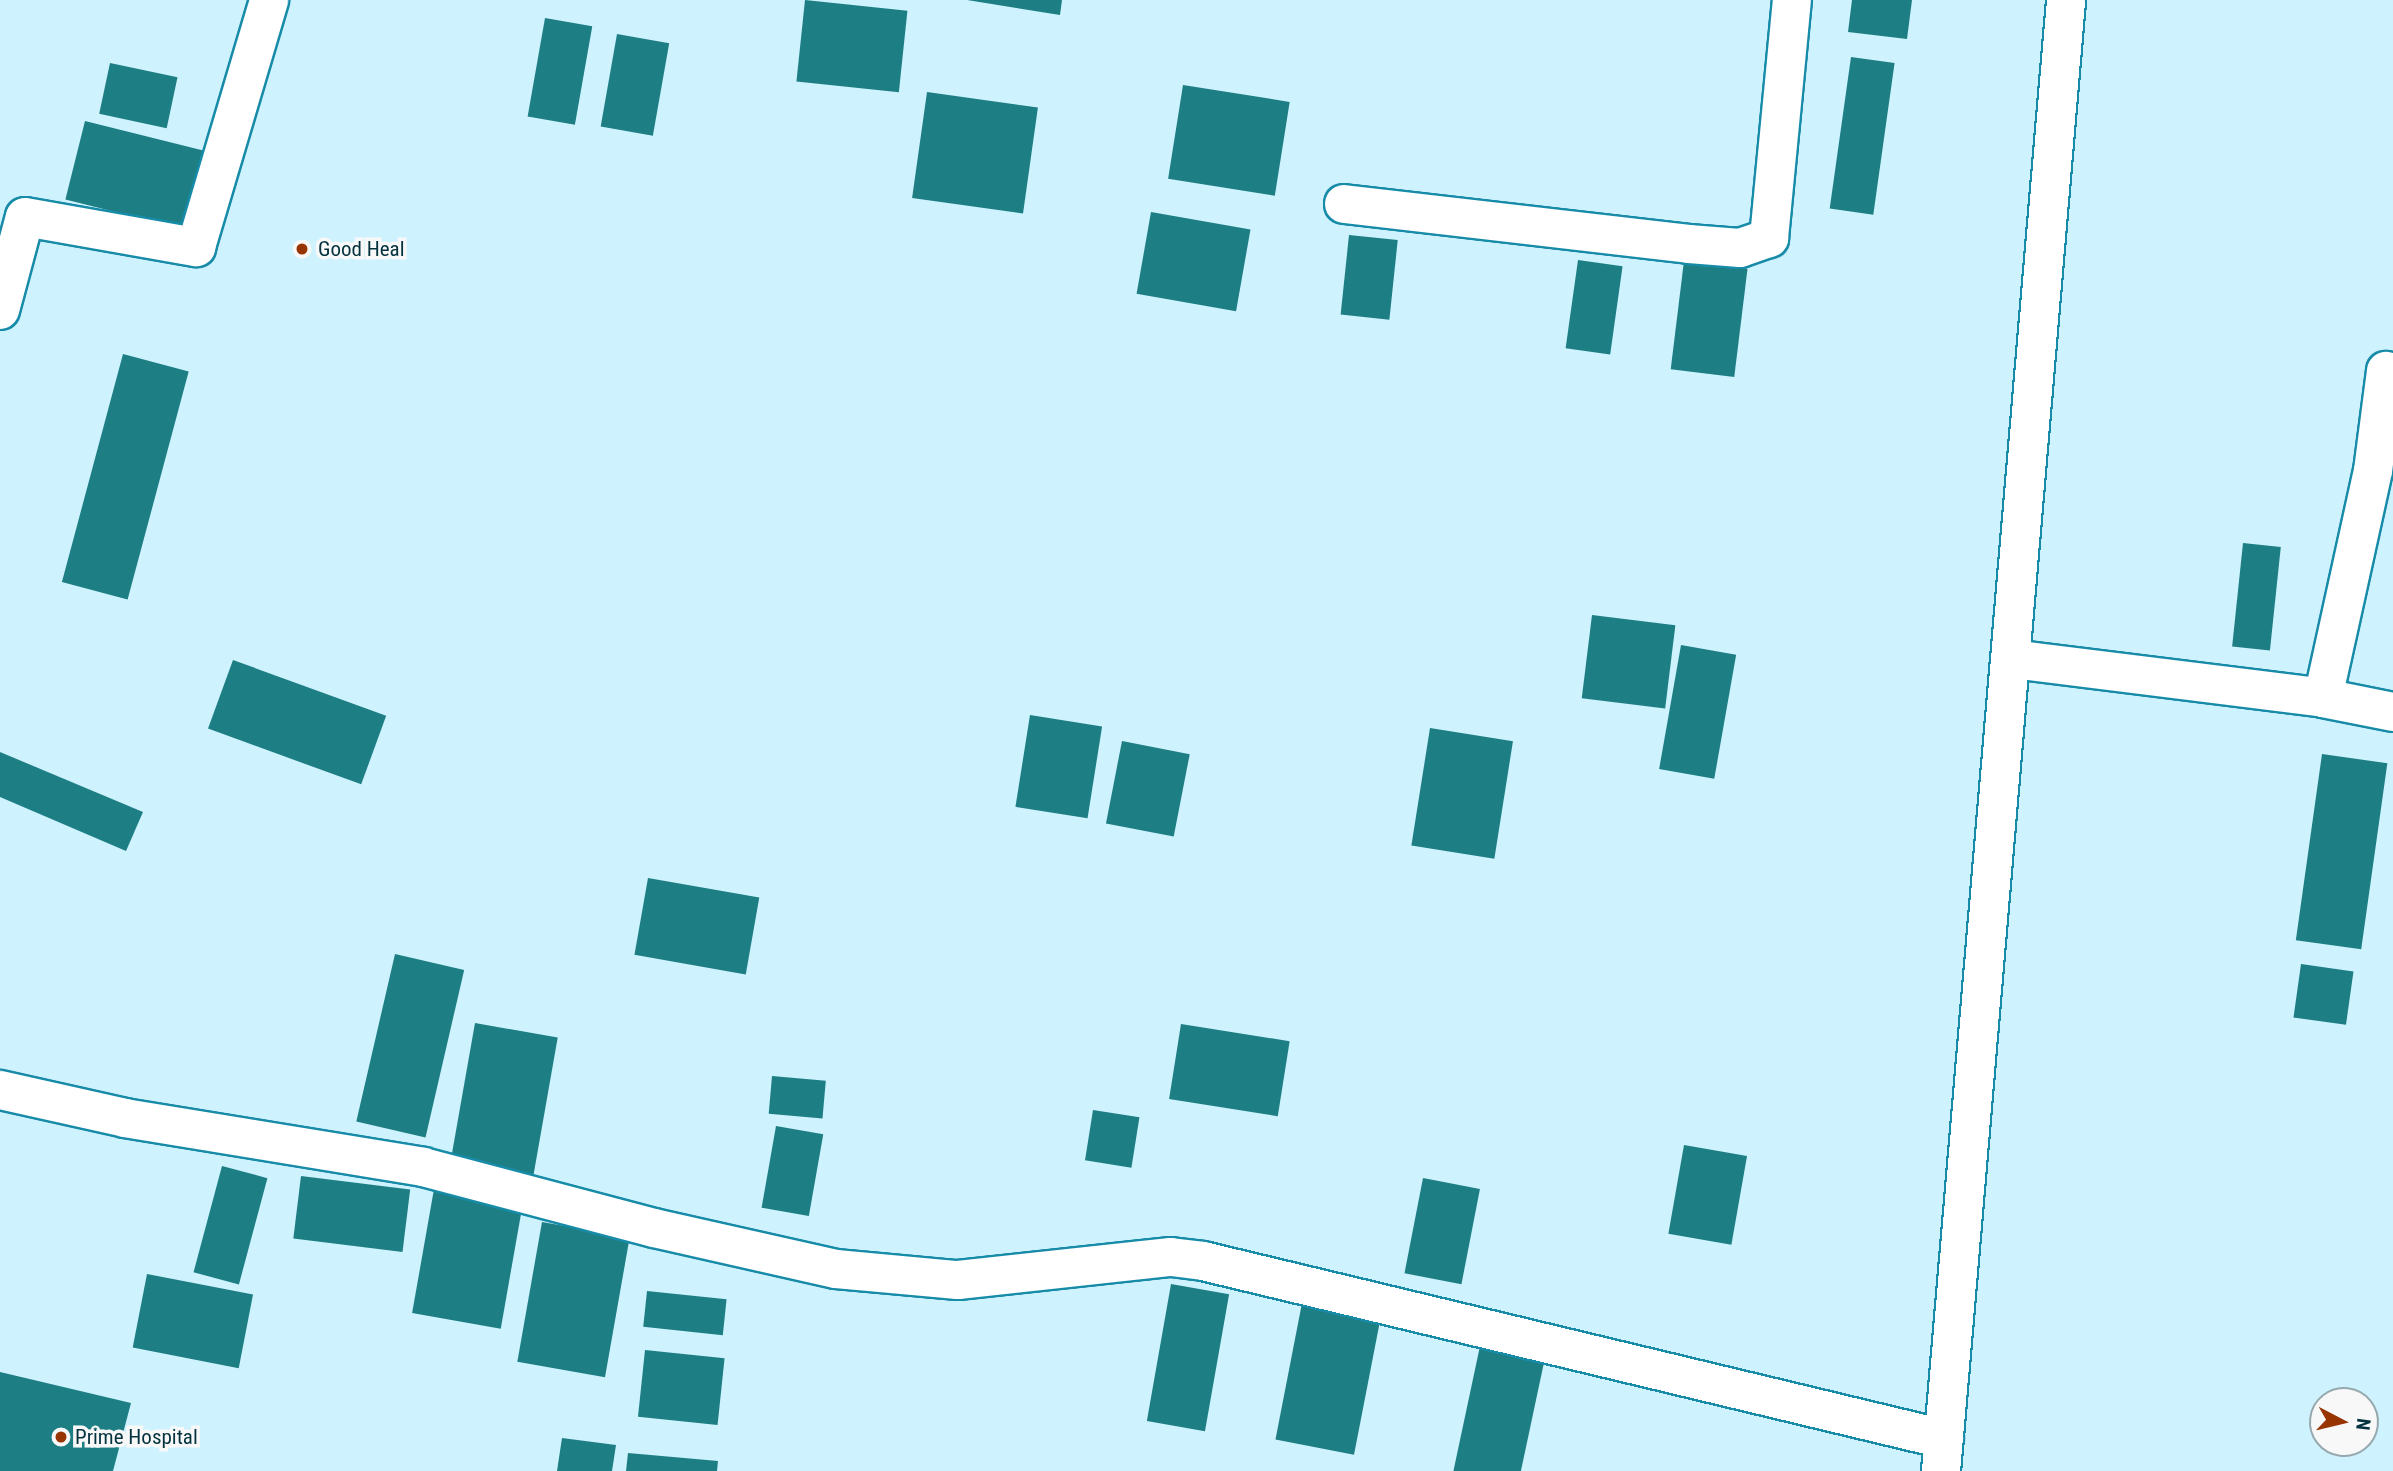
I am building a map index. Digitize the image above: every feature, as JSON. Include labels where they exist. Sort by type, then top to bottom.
[{"type":"street","points":[[0,310],[25,218],[196,247],[268,0]]},
{"type":"street","points":[[1344,204],[1689,244],[1740,248],[1769,238],[1792,0]]},
{"type":"street","points":[[0,1090],[125,1118],[423,1167],[654,1228],[836,1269],[958,1280],[1171,1257],[1203,1261],[1942,1455],[2012,659],[2066,0]]},
{"type":"street","points":[[2323,698],[2373,471],[2386,371]]},
{"type":"street","points":[[2012,659],[2323,698],[2393,712]]},
{"type":"building","points":[[805,0],[907,11],[899,92],[796,82]]},
{"type":"building","points":[[967,0],[1062,0],[1060,15]]},
{"type":"building","points":[[1852,0],[1912,0],[1907,39],[1848,32]]},
{"type":"building","points":[[545,18],[592,26],[575,125],[528,116]]},
{"type":"building","points":[[617,34],[669,43],[653,136],[601,127]]},
{"type":"building","points":[[1851,57],[1895,63],[1873,215],[1830,209]]},
{"type":"building","points":[[110,63],[177,77],[167,128],[99,114]]},
{"type":"building","points":[[1183,85],[1290,102],[1275,196],[1168,179]]},
{"type":"building","points":[[927,92],[1038,108],[1023,214],[912,198]]},
{"type":"building","points":[[85,121],[207,151],[188,230],[65,200]]},
{"type":"building","points":[[1151,212],[1250,230],[1236,311],[1137,294]]},
{"type":"building","points":[[1349,235],[1398,240],[1389,320],[1341,315]]},
{"type":"building","points":[[1578,260],[1623,266],[1610,354],[1566,348]]},
{"type":"building","points":[[1684,261],[1748,269],[1734,377],[1671,369]]},
{"type":"building","points":[[123,354],[189,372],[128,600],[62,582]]},
{"type":"building","points":[[2243,543],[2281,547],[2270,650],[2232,646]]},
{"type":"building","points":[[1592,615],[1675,625],[1665,709],[1582,698]]},
{"type":"building","points":[[1681,645],[1736,655],[1714,779],[1659,769]]},
{"type":"building","points":[[233,660],[386,716],[361,784],[208,729]]},
{"type":"building","points":[[1030,715],[1102,726],[1088,818],[1015,807]]},
{"type":"building","points":[[1430,728],[1513,741],[1494,859],[1411,846]]},
{"type":"building","points":[[1122,741],[1190,754],[1174,837],[1106,823]]},
{"type":"building","points":[[0,752],[143,812],[126,851],[0,797]]},
{"type":"building","points":[[2322,754],[2387,763],[2361,949],[2296,940]]},
{"type":"building","points":[[648,878],[759,898],[746,974],[634,955]]},
{"type":"building","points":[[395,954],[464,970],[425,1138],[356,1122]]},
{"type":"building","points":[[2301,964],[2353,971],[2346,1025],[2293,1017]]},
{"type":"building","points":[[475,1023],[558,1038],[533,1178],[450,1164]]},
{"type":"building","points":[[1181,1024],[1290,1041],[1278,1116],[1169,1099]]},
{"type":"building","points":[[772,1076],[826,1081],[822,1119],[769,1114]]},
{"type":"building","points":[[1093,1110],[1139,1117],[1131,1168],[1085,1160]]},
{"type":"building","points":[[776,1126],[823,1134],[809,1216],[762,1208]]},
{"type":"building","points":[[1684,1145],[1747,1156],[1731,1245],[1668,1234]]},
{"type":"building","points":[[222,1166],[267,1178],[239,1284],[194,1272]]},
{"type":"building","points":[[301,1176],[410,1189],[403,1252],[293,1239]]},
{"type":"building","points":[[1423,1178],[1480,1189],[1461,1284],[1404,1273]]},
{"type":"building","points":[[434,1189],[523,1205],[501,1329],[412,1313]]},
{"type":"building","points":[[542,1222],[630,1237],[605,1377],[517,1362]]},
{"type":"building","points":[[147,1274],[253,1295],[239,1368],[133,1348]]},
{"type":"building","points":[[1171,1284],[1229,1294],[1205,1431],[1147,1421]]},
{"type":"building","points":[[647,1291],[727,1299],[723,1335],[643,1327]]},
{"type":"building","points":[[1302,1303],[1381,1318],[1354,1455],[1275,1439]]},
{"type":"building","points":[[1480,1346],[1545,1360],[1521,1471],[1453,1471]]},
{"type":"building","points":[[645,1350],[725,1358],[718,1425],[638,1417]]},
{"type":"building","name":"Prime Hospital","points":[[0,1372],[131,1403],[113,1471],[0,1471]]},
{"type":"building","points":[[562,1438],[616,1445],[612,1471],[557,1471]]},
{"type":"building","points":[[628,1453],[718,1461],[717,1471],[626,1471]]},
{"type":"place","name":"Good Heal","points":[[302,249]]},
{"type":"place","name":"Prime Hospital","points":[[61,1437]]}]
